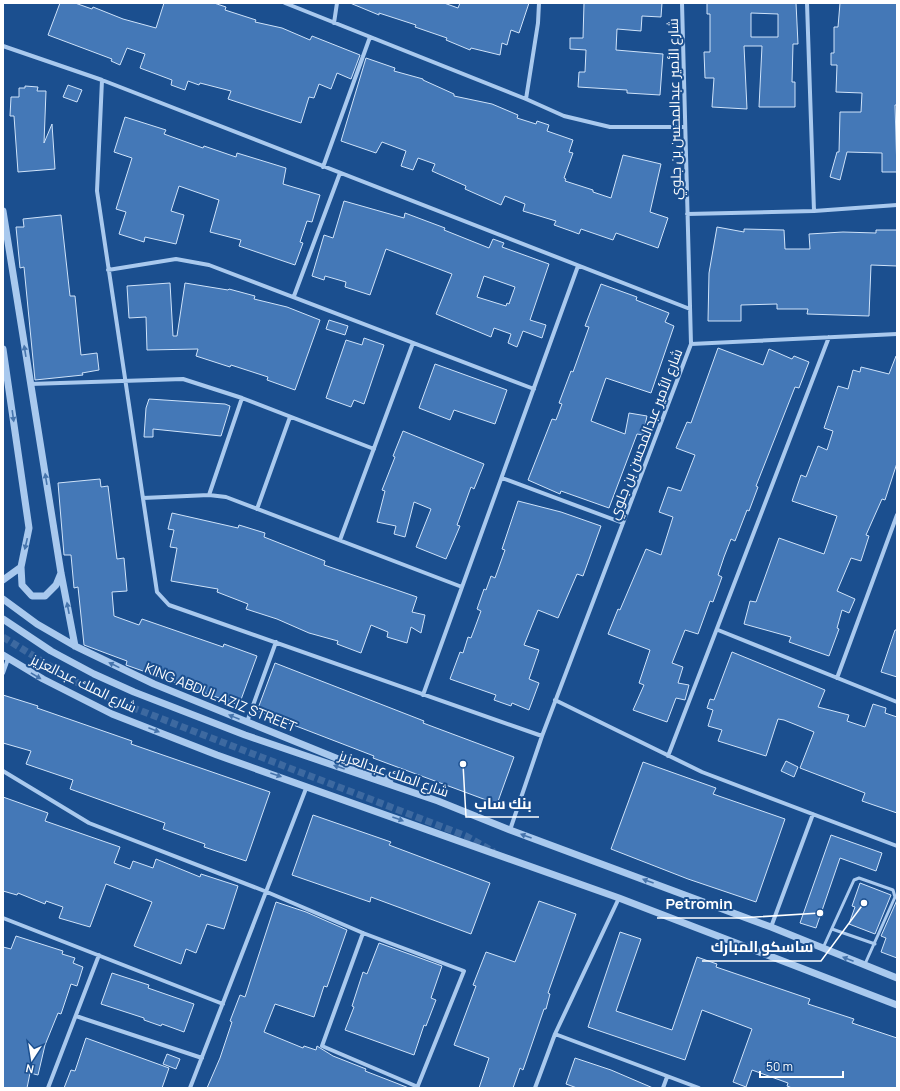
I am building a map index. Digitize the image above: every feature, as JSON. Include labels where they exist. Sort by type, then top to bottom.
[{"type":"street","points":[[285,3],[526,99],[564,116],[610,127],[685,127]]},
{"type":"street","points":[[334,23],[337,3]]},
{"type":"street","points":[[526,99],[538,23],[539,3]]},
{"type":"street","name":"شارع الأمير عبدالمحسن بن جلوي","points":[[510,830],[542,736],[691,344],[682,3]]},
{"type":"street","points":[[807,3],[814,210]]},
{"type":"street","points":[[323,167],[370,37]]},
{"type":"street","points":[[3,46],[102,80],[690,309]]},
{"type":"street","points":[[102,80],[97,191],[157,592],[169,605],[542,736]]},
{"type":"street","points":[[294,296],[340,173]]},
{"type":"street","points":[[687,214],[814,210],[897,205]]},
{"type":"street","points":[[3,211],[61,573],[75,646]]},
{"type":"street","points":[[108,270],[176,259],[209,265],[294,296],[534,389]]},
{"type":"street","points":[[423,695],[578,266]]},
{"type":"street","points":[[691,344],[897,334]]},
{"type":"street","points":[[668,756],[718,630],[829,337]]},
{"type":"street","points":[[340,540],[413,343]]},
{"type":"street","points":[[3,349],[29,528],[21,567],[22,585],[32,596],[45,596],[56,585],[61,573]]},
{"type":"street","points":[[30,384],[183,379],[242,398],[374,449]]},
{"type":"street","points":[[209,495],[242,398]]},
{"type":"street","points":[[257,509],[290,417]]},
{"type":"street","points":[[502,478],[623,523]]},
{"type":"street","points":[[143,498],[209,495],[226,497],[462,587]]},
{"type":"street","points":[[838,678],[897,515]]},
{"type":"street","points":[[3,580],[21,567]]},
{"type":"street","name":"KING ABDUL AZIZ STREET","points":[[3,599],[37,624],[75,646],[154,684],[438,801]]},
{"type":"street","name":"شارع الملك عبدالعزيز","points":[[3,619],[51,651],[94,674],[134,692],[245,735],[438,801],[510,830],[771,927],[897,978]]},
{"type":"street","points":[[718,630],[897,702]]},
{"type":"street","points":[[247,722],[276,642]]},
{"type":"street","points":[[3,673],[5,657]]},
{"type":"street","name":"شارع الملك عبدالعزيز","points":[[5,657],[43,679],[112,714],[217,755],[618,898],[897,1005]]},
{"type":"street","points":[[556,700],[702,772],[897,846]]},
{"type":"street","points":[[3,770],[89,823],[464,971],[417,1088],[322,1046],[363,932]]},
{"type":"street","points":[[190,1088],[307,786]]},
{"type":"street","points":[[771,927],[813,814]]},
{"type":"street","points":[[535,1088],[555,1034],[618,898]]},
{"type":"street","points":[[5,920],[223,1004]]},
{"type":"street","points":[[48,1088],[99,955]]},
{"type":"street","points":[[76,1016],[202,1058]]},
{"type":"street","points":[[555,1034],[699,1088]]},
{"type":"street","points":[[663,1088],[668,1077]]},
{"type":"lane","points":[[823,949],[854,880],[858,878],[893,890],[895,897],[875,944],[864,965]]},
{"type":"lane","points":[[832,929],[875,944]]},
{"type":"building","points":[[60,3],[75,3],[92,9],[93,7],[123,19],[156,28],[164,3],[214,3],[226,7],[225,10],[256,20],[255,22],[282,28],[310,40],[312,36],[360,55],[351,79],[337,73],[331,89],[319,84],[314,98],[309,97],[301,123],[228,99],[231,91],[200,83],[199,85],[188,81],[185,90],[171,85],[172,80],[140,68],[145,54],[127,48],[120,65],[111,61],[112,59],[48,35]]},
{"type":"building","points":[[350,3],[444,3],[458,8],[460,3],[529,3],[519,33],[511,30],[507,45],[502,43],[500,55],[471,48],[470,50],[446,40],[447,38],[415,27],[416,25],[379,13],[379,15]]},
{"type":"building","points":[[584,3],[662,3],[661,17],[642,16],[641,31],[617,29],[616,50],[663,54],[660,95],[627,93],[627,90],[578,87],[579,72],[585,72],[586,50],[570,49],[570,38],[583,38]]},
{"type":"building","points":[[707,3],[796,3],[798,44],[793,44],[792,82],[795,82],[795,107],[759,107],[762,46],[744,46],[747,109],[712,107],[714,78],[705,78],[704,52],[710,52],[710,14],[707,14]],"holes":[[[751,13],[778,14],[778,37],[751,37]]]},
{"type":"building","points":[[840,3],[897,3],[897,105],[895,105],[897,172],[882,172],[882,153],[847,152],[840,180],[830,177],[837,152],[839,152],[840,112],[861,112],[862,93],[836,92],[837,65],[831,65],[831,53],[834,53],[834,27],[838,27]]},
{"type":"building","points":[[366,58],[395,68],[394,71],[423,79],[454,94],[454,96],[492,104],[518,115],[517,118],[536,124],[537,121],[549,125],[547,131],[573,140],[569,152],[573,153],[564,178],[566,179],[565,181],[593,190],[593,192],[611,198],[623,155],[661,164],[650,212],[668,218],[658,248],[616,233],[613,240],[581,229],[579,234],[554,225],[556,221],[523,211],[525,204],[505,196],[501,205],[465,189],[466,186],[432,171],[435,164],[418,158],[413,170],[401,166],[406,151],[382,142],[376,153],[341,141]]},
{"type":"building","points":[[68,85],[82,90],[77,102],[63,97]]},
{"type":"building","points":[[25,86],[38,87],[37,91],[46,91],[44,143],[52,124],[55,169],[18,172],[14,116],[10,116],[11,97],[19,97],[19,88],[25,88]]},
{"type":"building","points":[[125,117],[166,130],[164,134],[203,148],[204,146],[236,157],[237,153],[286,168],[283,184],[320,195],[312,222],[307,221],[300,242],[303,243],[295,265],[239,246],[241,240],[210,232],[219,200],[179,186],[171,211],[184,215],[176,244],[145,237],[144,242],[119,234],[126,212],[116,209],[132,158],[114,152]]},
{"type":"building","points":[[344,201],[404,218],[405,213],[445,228],[444,230],[489,248],[493,239],[504,243],[502,247],[549,264],[530,320],[546,325],[542,338],[523,331],[517,347],[508,343],[511,334],[494,328],[491,337],[436,314],[452,274],[386,249],[370,295],[345,287],[346,282],[325,276],[324,280],[312,276],[324,235],[333,238]],"holes":[[[484,276],[515,287],[509,304],[507,303],[506,306],[477,297]]]},
{"type":"building","points":[[61,215],[70,296],[75,296],[81,355],[97,353],[99,370],[82,373],[83,375],[35,380],[24,267],[20,268],[16,227],[24,227],[23,219]]},
{"type":"building","points":[[717,227],[744,232],[744,229],[784,230],[785,249],[810,249],[809,234],[843,232],[876,233],[876,230],[897,230],[897,266],[871,265],[869,316],[807,314],[808,309],[777,309],[777,304],[741,305],[741,321],[708,321],[709,273]]},
{"type":"building","points":[[170,283],[173,336],[177,336],[185,283],[229,289],[255,296],[254,299],[287,307],[320,320],[295,390],[267,380],[268,377],[196,356],[198,349],[147,350],[146,317],[129,318],[127,286]]},
{"type":"building","points":[[601,284],[637,297],[636,300],[669,313],[665,322],[674,326],[651,393],[606,378],[591,421],[625,434],[629,413],[647,416],[643,435],[637,434],[609,508],[561,491],[560,494],[528,480],[552,419],[556,420],[562,404],[559,403],[571,371],[573,372],[589,327],[585,326]]},
{"type":"building","points":[[329,320],[348,326],[345,335],[326,329]]},
{"type":"building","points":[[364,338],[384,345],[364,404],[354,400],[351,407],[326,398],[346,340],[362,345]]},
{"type":"building","points":[[718,348],[763,365],[769,349],[792,359],[794,356],[809,362],[799,388],[795,387],[756,486],[758,487],[749,511],[747,510],[735,541],[731,539],[718,575],[722,577],[713,602],[710,601],[698,634],[685,630],[672,663],[683,667],[678,683],[689,685],[685,700],[676,698],[667,722],[633,710],[644,685],[639,683],[650,650],[608,634],[646,549],[661,555],[673,517],[659,512],[668,487],[681,491],[695,455],[676,448],[687,422],[691,423]]},
{"type":"building","points":[[896,356],[897,463],[885,500],[882,499],[866,535],[869,536],[861,561],[851,558],[837,591],[855,599],[849,613],[842,610],[837,628],[839,629],[829,656],[789,642],[791,637],[744,624],[750,601],[756,602],[779,538],[824,554],[837,516],[792,501],[801,475],[806,477],[818,446],[827,450],[833,431],[824,428],[838,386],[848,389],[853,370],[860,372],[861,367],[889,374]]},
{"type":"building","points":[[435,364],[507,390],[495,424],[454,410],[450,420],[419,408]]},
{"type":"building","points":[[149,399],[225,404],[230,406],[221,436],[153,429],[153,437],[144,437],[146,408]]},
{"type":"building","points":[[403,431],[484,464],[474,489],[471,487],[457,525],[460,526],[446,559],[416,547],[431,509],[414,502],[405,537],[394,534],[396,526],[377,522],[385,491],[382,490]]},
{"type":"building","points":[[100,479],[101,487],[108,486],[117,559],[124,558],[127,591],[112,592],[114,616],[139,625],[142,619],[223,647],[224,644],[257,656],[239,705],[126,665],[127,661],[84,645],[78,587],[74,588],[71,555],[64,555],[58,483]]},
{"type":"building","points":[[518,501],[561,512],[601,526],[583,576],[577,574],[558,618],[538,610],[524,645],[539,650],[529,679],[539,683],[529,710],[512,703],[511,706],[494,700],[496,695],[450,679],[460,652],[463,653],[468,637],[471,638],[481,611],[477,609],[484,589],[486,590],[491,576],[495,578],[505,550],[502,549]]},
{"type":"building","points":[[172,513],[238,528],[239,525],[265,533],[264,537],[325,561],[324,565],[417,597],[412,612],[425,615],[421,633],[411,627],[407,643],[387,637],[388,632],[371,625],[361,653],[337,644],[338,641],[309,633],[277,619],[246,609],[248,604],[217,592],[218,589],[171,581],[177,548],[170,547],[174,530],[168,529]]},
{"type":"building","points":[[895,630],[897,630],[897,677],[881,672]]},
{"type":"building","points":[[732,652],[825,690],[818,707],[849,715],[847,721],[865,727],[873,704],[886,708],[885,713],[897,717],[897,813],[862,801],[865,793],[800,768],[814,732],[778,719],[766,756],[718,741],[722,730],[708,726],[713,710],[707,708],[710,699],[714,700]]},
{"type":"building","points":[[275,663],[424,721],[423,723],[514,757],[497,804],[373,758],[374,756],[257,711]]},
{"type":"building","points":[[3,695],[38,706],[37,708],[132,741],[131,744],[270,792],[246,861],[204,847],[205,844],[163,829],[165,823],[70,789],[73,780],[26,764],[31,751],[3,743]]},
{"type":"building","points":[[786,761],[798,767],[794,777],[781,771]]},
{"type":"building","points":[[643,762],[716,788],[713,794],[785,819],[756,902],[688,879],[611,849]]},
{"type":"building","points":[[3,797],[48,813],[45,821],[120,847],[114,863],[130,869],[133,861],[153,868],[156,859],[200,877],[201,874],[238,886],[224,929],[207,924],[196,953],[186,949],[181,964],[134,946],[152,902],[106,884],[90,927],[59,918],[63,907],[46,901],[45,904],[18,893],[17,895],[3,891]]},
{"type":"building","points":[[313,815],[391,842],[389,845],[490,883],[471,934],[371,897],[370,902],[292,875]]},
{"type":"building","points":[[831,835],[882,853],[876,871],[840,858],[816,928],[800,923]]},
{"type":"building","points":[[860,883],[891,895],[875,934],[849,924],[855,907],[852,906]]},
{"type":"building","points":[[897,900],[897,958],[881,952],[886,938],[881,936]]},
{"type":"building","points":[[539,901],[576,914],[548,993],[550,994],[546,1009],[544,1009],[523,1070],[520,1068],[513,1088],[479,1088],[489,1058],[454,1045],[476,986],[473,985],[486,952],[515,962]]},
{"type":"building","points":[[276,902],[306,912],[347,930],[327,987],[324,986],[314,1017],[275,1004],[264,1032],[303,1048],[304,1046],[316,1050],[317,1046],[333,1056],[366,1069],[365,1071],[409,1088],[207,1088],[220,1058],[232,1022],[230,1021],[240,995],[245,997]]},
{"type":"building","points":[[620,932],[641,939],[616,1011],[672,1030],[697,957],[717,964],[716,967],[810,999],[808,1004],[854,1019],[852,1023],[897,1038],[897,1088],[792,1088],[787,1086],[788,1083],[752,1070],[746,1087],[733,1082],[752,1029],[702,1010],[685,1060],[588,1027]]},
{"type":"building","points":[[16,936],[63,951],[62,954],[75,958],[73,963],[83,967],[77,986],[71,984],[61,1014],[58,1013],[45,1045],[38,1075],[30,1073],[27,1088],[3,1088],[3,947],[11,949]]},
{"type":"building","points":[[379,943],[442,966],[431,998],[436,1000],[426,1026],[424,1025],[414,1055],[345,1030],[354,1007],[352,1006],[363,972],[367,974]]},
{"type":"building","points":[[112,973],[149,985],[148,988],[194,1004],[184,1032],[162,1024],[161,1026],[144,1020],[144,1018],[101,1004]]},
{"type":"building","points":[[86,1038],[169,1068],[162,1088],[64,1088],[71,1070],[75,1071]]},
{"type":"building","points":[[167,1054],[180,1059],[176,1069],[163,1064]]},
{"type":"building","points":[[575,1058],[611,1070],[653,1088],[577,1088],[566,1084]]},
{"type":"tunnel","points":[[3,637],[74,681],[118,702],[466,836],[494,852]]},
{"type":"place","name":"بنك ساب","points":[[463,764]]},
{"type":"place","name":"ساسكو المبارك","points":[[864,903]]},
{"type":"place","name":"Petromin","points":[[820,913]]}]
